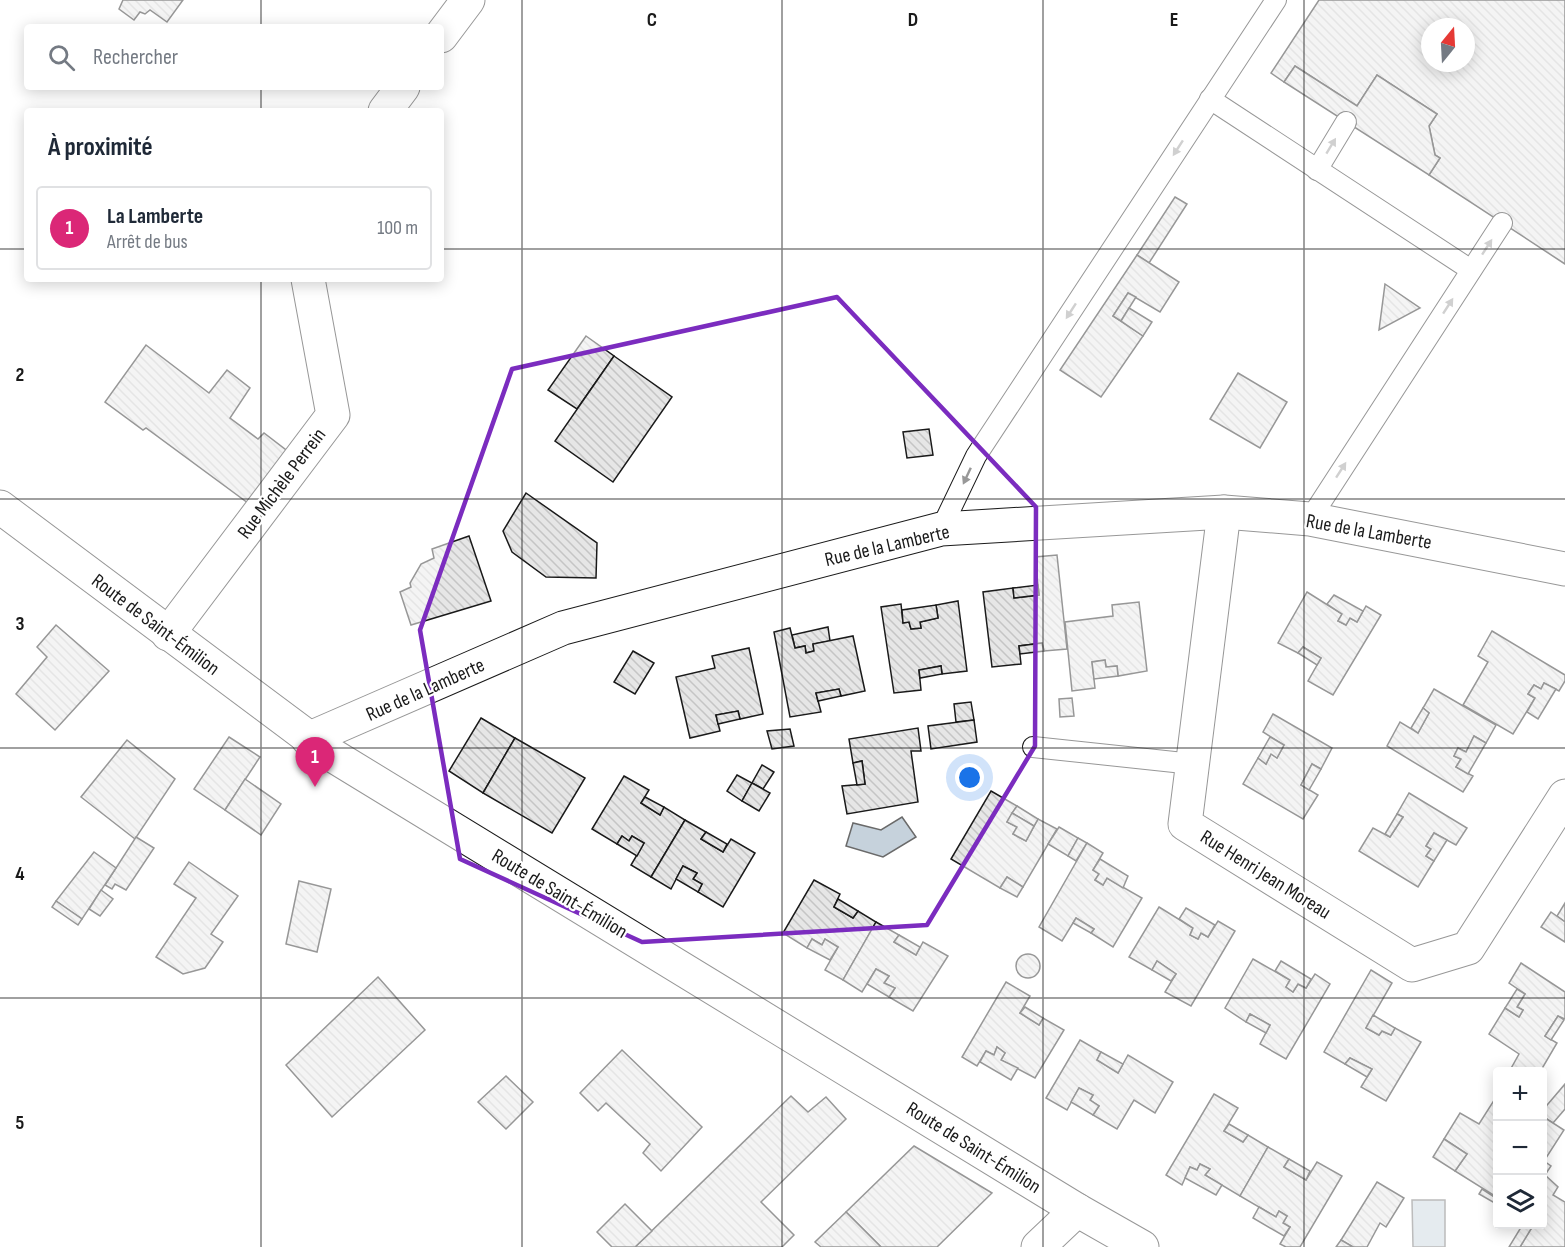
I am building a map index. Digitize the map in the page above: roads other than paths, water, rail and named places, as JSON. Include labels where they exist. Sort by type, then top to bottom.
[{"type":"street","points":[[444,32],[468,0]]},
{"type":"street","points":[[387,108],[401,90]]},
{"type":"street","name":"Rue Michèle Perrein","points":[[168,634],[333,415],[309,282]]},
{"type":"street","name":"Route de Saint-Émilion","points":[[0,507],[308,739],[1077,1210],[1142,1247]]},
{"type":"street","name":"Rue de la Lamberte","points":[[308,739],[563,628],[941,530],[1224,512],[1310,519],[1565,569]]},
{"type":"street","name":"Rue Henri Jean Moreau","points":[[1224,512],[1185,824],[1412,965],[1468,948],[1565,796]]},
{"type":"street","points":[[1038,1247],[1077,1210]]},
{"type":"lane","points":[[941,530],[976,456],[1276,0]]},
{"type":"lane","points":[[1210,99],[1471,270]]},
{"type":"lane","points":[[1317,170],[1346,122]]},
{"type":"lane","points":[[1310,519],[1502,223]]},
{"type":"lane","points":[[1033,747],[1193,764]]},
{"type":"place","name":"La Lamberte","points":[[315,787]]}]
